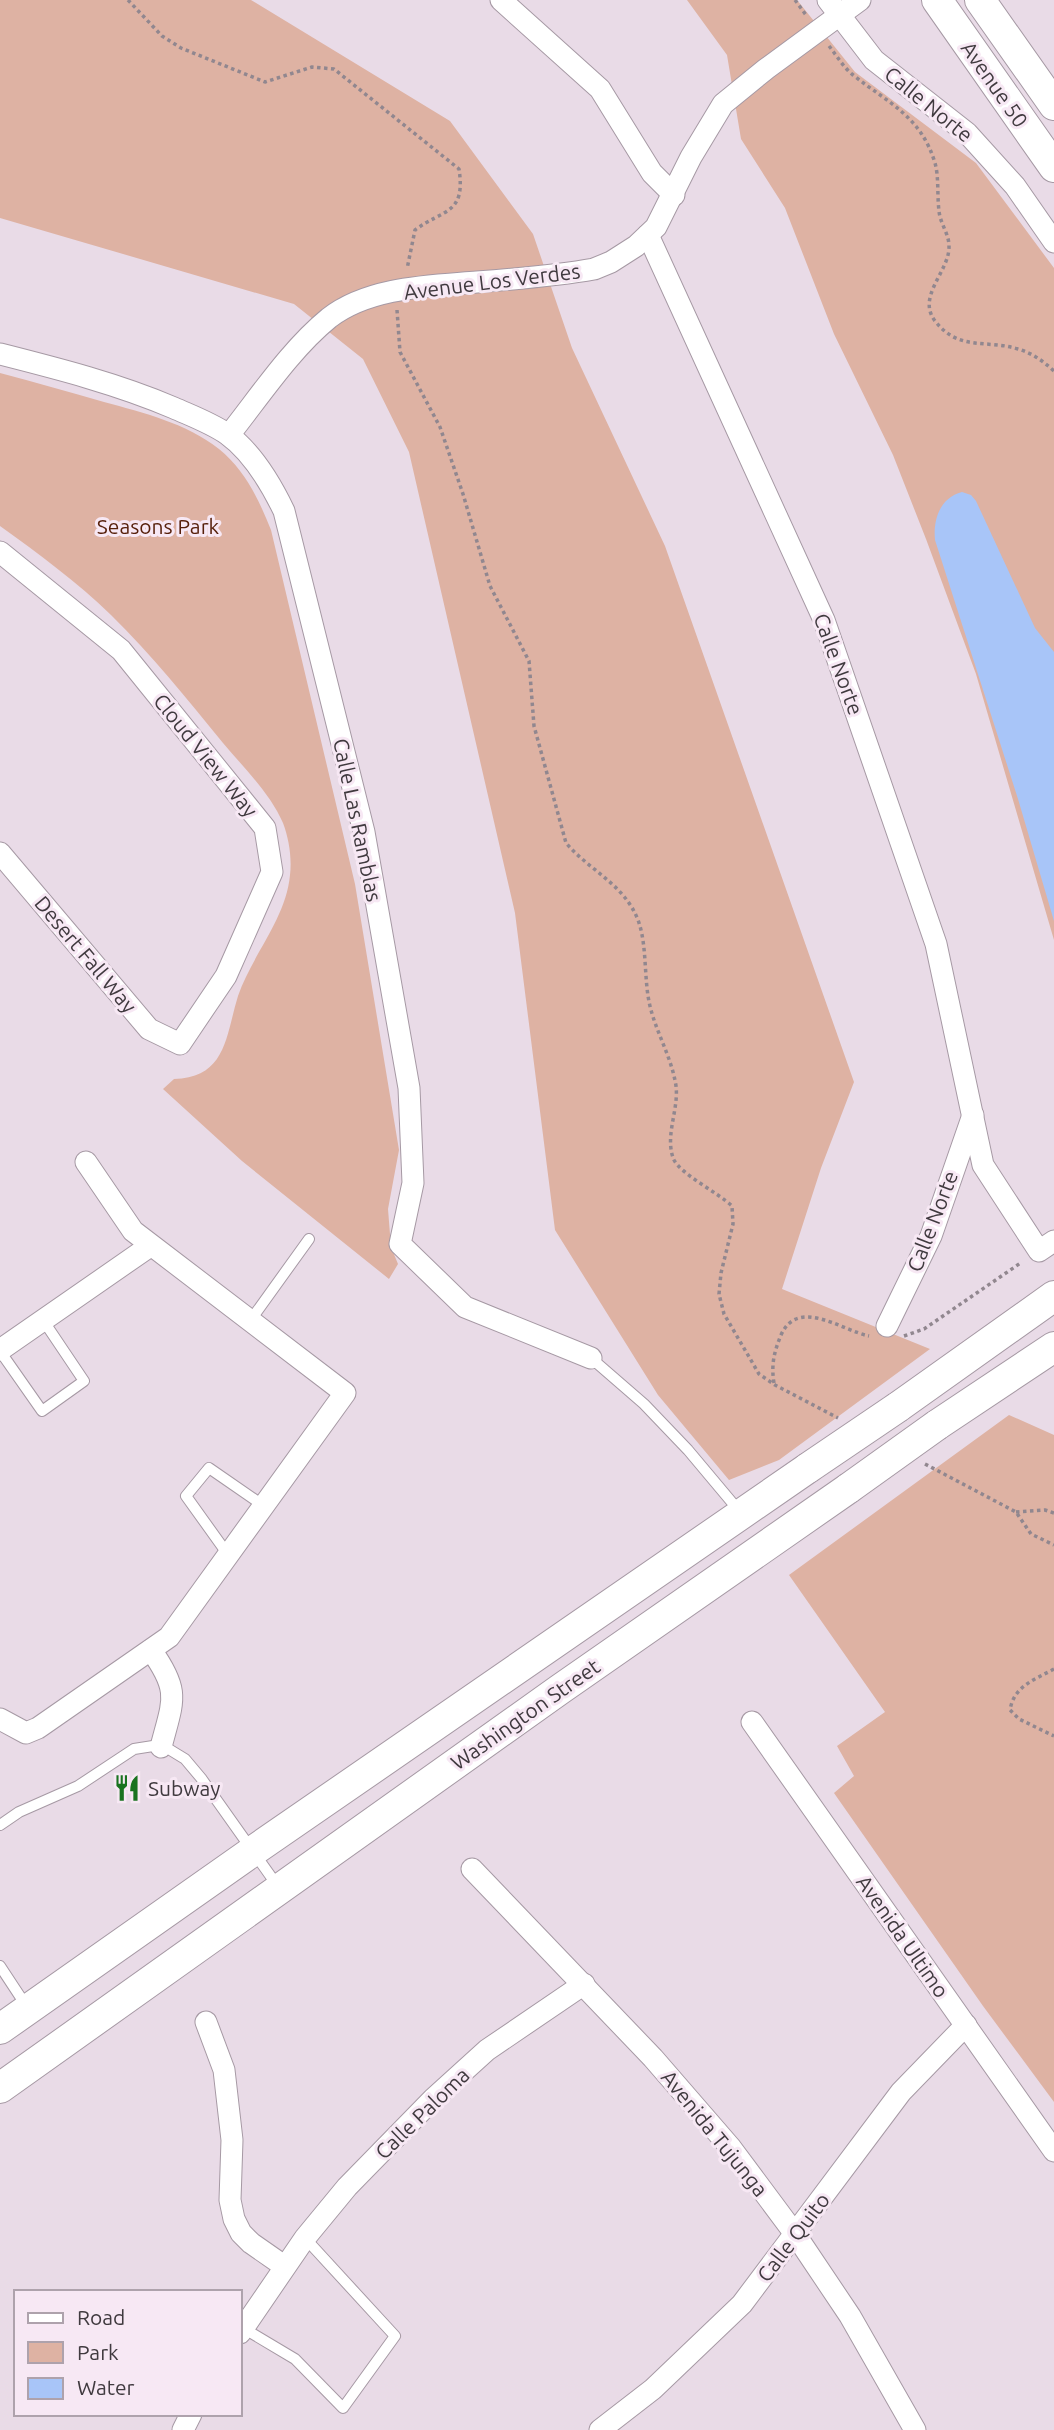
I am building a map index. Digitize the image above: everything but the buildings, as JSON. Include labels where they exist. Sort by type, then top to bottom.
[{"type":"main road","name":"Avenue 50","points":[[937,0],[1054,167]]},
{"type":"main road","name":"Avenue 50","points":[[980,0],[1054,105]]},
{"type":"main road","name":"Washington Street","points":[[0,2029],[253,1851],[743,1515],[1054,1296]]},
{"type":"main road","name":"Washington Street","points":[[0,2088],[279,1888],[937,1425],[1054,1347]]},
{"type":"street","points":[[501,0],[600,89],[652,173],[674,195]]},
{"type":"street","name":"Avenue Los Verdes","points":[[229,435],[298,349],[329,318],[361,301],[401,290],[594,269],[636,246],[656,227],[691,157],[723,104],[818,32],[834,8],[860,0]]},
{"type":"street","name":"Calle Norte","points":[[834,8],[874,60],[967,133],[1015,186],[1054,243]]},
{"type":"street","name":"Calle Norte","points":[[648,235],[824,620],[936,944],[983,1165],[1038,1251],[1054,1241]]},
{"type":"street","name":"Calle Las Ramblas","points":[[0,354],[134,391],[197,418],[229,435],[265,477],[284,511],[364,832],[409,1088],[413,1183],[400,1244],[465,1307],[591,1358]]},
{"type":"street","name":"Cloud View Way","points":[[0,552],[121,650],[265,828],[272,872],[226,976],[180,1044]]},
{"type":"street","name":"Desert Fall Way","points":[[0,853],[149,1030],[180,1044]]},
{"type":"street","name":"Calle Norte","points":[[887,1326],[931,1236],[973,1115]]},
{"type":"street","points":[[0,1718],[26,1733],[37,1728],[169,1637],[345,1393],[133,1231],[86,1162]]},
{"type":"street","points":[[0,1350],[150,1246]]},
{"type":"street","points":[[151,1650],[167,1672],[172,1688],[171,1707],[161,1748]]},
{"type":"street","name":"Avenida Ultimo","points":[[752,1722],[1054,2151]]},
{"type":"street","name":"Avenida Tujunga","points":[[472,1869],[653,2058],[731,2148],[795,2234],[850,2316],[915,2430]]},
{"type":"street","name":"Calle Paloma","points":[[242,2329],[284,2266],[347,2187],[433,2099],[487,2050],[584,1984]]},
{"type":"street","points":[[206,2022],[224,2070],[232,2140],[230,2200],[234,2219],[241,2233],[251,2243],[284,2266]]},
{"type":"street","name":"Calle Quito","points":[[600,2430],[653,2389],[742,2304],[901,2092],[966,2025]]},
{"type":"lane","points":[[250,1321],[309,1239]]},
{"type":"lane","points":[[0,1350],[42,1411],[84,1381],[43,1320]]},
{"type":"lane","points":[[591,1358],[644,1404],[688,1450],[743,1515]]},
{"type":"lane","points":[[229,1556],[186,1496],[209,1468],[264,1506]]},
{"type":"lane","points":[[0,1825],[19,1812],[78,1786],[134,1749],[167,1748],[185,1759],[279,1888]]},
{"type":"lane","points":[[0,1966],[29,2009]]},
{"type":"lane","points":[[242,2331],[295,2359],[343,2408],[395,2336],[305,2238]]},
{"type":"path","points":[[128,0],[162,36],[181,48],[265,82],[312,67],[334,69],[459,169],[462,186],[456,201],[448,212],[429,219],[415,230],[396,308],[401,352],[440,427],[463,494],[489,586],[529,661],[534,726],[566,843],[575,854],[607,877],[626,897],[638,922],[651,1011],[668,1053],[676,1087],[676,1110],[670,1137],[674,1159],[683,1172],[719,1194],[732,1206],[733,1224],[721,1273],[719,1294],[724,1314],[759,1374],[847,1423]]},
{"type":"path","points":[[795,0],[850,73],[916,124],[929,147],[936,166],[939,215],[949,246],[947,261],[929,300],[933,318],[948,335],[965,342],[1016,348],[1039,358],[1054,371]]},
{"type":"path","points":[[920,1461],[1016,1512],[1031,1534],[1054,1545]]},
{"type":"path","points":[[1016,1512],[1045,1510],[1054,1513]]},
{"type":"path","points":[[1054,1669],[1020,1687],[1012,1699],[1010,1710],[1019,1719],[1054,1736]]},
{"type":"green space","points":[[0,0],[251,0],[450,121],[533,234],[572,348],[665,546],[854,1082],[821,1168],[782,1289],[930,1349],[779,1460],[729,1480],[658,1395],[555,1230],[515,913],[409,452],[363,359],[294,304],[0,218]]},
{"type":"green space","points":[[687,0],[797,0],[855,72],[976,163],[1054,268],[1054,940],[976,674],[926,539],[893,455],[834,334],[785,208],[741,139],[727,55]]},
{"type":"green space","name":"Seasons Park","points":[[0,373],[149,415],[193,432],[219,449],[236,466],[250,486],[271,530],[355,884],[399,1150],[388,1209],[391,1247],[398,1264],[389,1279],[242,1161],[163,1089],[174,1079],[191,1077],[205,1071],[221,1051],[244,981],[275,922],[287,891],[291,862],[287,835],[278,812],[264,791],[141,646],[85,591],[0,526]]},
{"type":"green space","points":[[1009,1415],[1054,1435],[1054,2102],[983,2006],[834,1793],[854,1776],[837,1746],[885,1712],[789,1575]]},
{"type":"water","points":[[962,492],[971,495],[976,501],[1035,628],[1054,652],[1054,921],[935,540],[935,524],[939,510],[948,499]]},
{"type":"place","name":"Subway","points":[[127,1788]]}]
